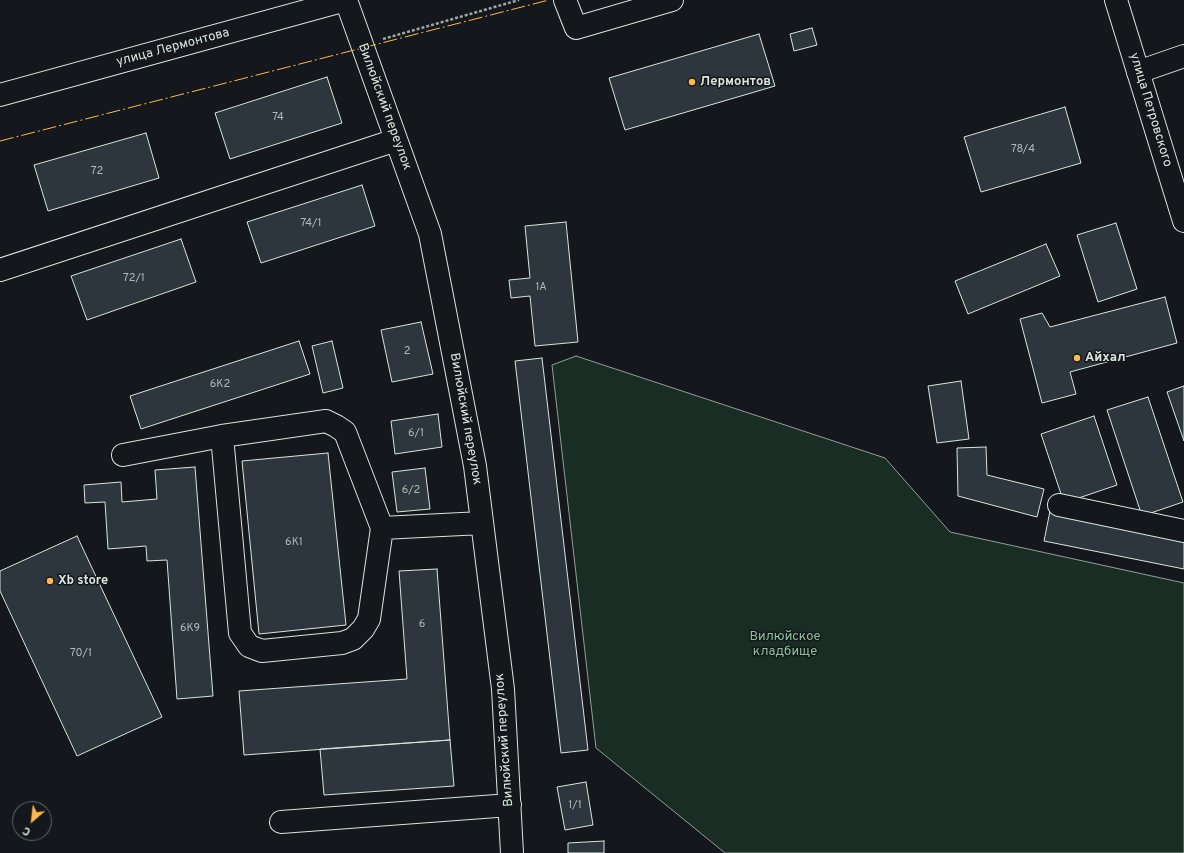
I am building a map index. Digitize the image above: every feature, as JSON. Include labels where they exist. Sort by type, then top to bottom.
[{"type":"street","name":"Вилюйский переулок","points":[[346,0],[430,234],[476,466],[503,689],[512,853]]},
{"type":"street","name":"улица Лермонтова","points":[[0,95],[346,0]]},
{"type":"street","points":[[565,0],[576,28],[672,0]]},
{"type":"street","name":"улица Петровского","points":[[1116,0],[1184,221]]},
{"type":"street","points":[[1138,72],[1184,56]]},
{"type":"street","points":[[0,270],[396,140]]},
{"type":"street","points":[[123,455],[222,436],[326,421],[346,432],[382,528],[368,619],[363,629],[353,639],[342,643],[262,651],[250,646],[240,633],[222,436]]},
{"type":"street","points":[[1059,505],[1184,531]]},
{"type":"street","points":[[382,528],[482,523]]},
{"type":"street","points":[[281,822],[510,806]]},
{"type":"path","points":[[365,56],[382,39],[519,0]]},
{"type":"green space","name":"Вилюйское кладбище","points":[[576,356],[885,458],[950,532],[1184,583],[1184,853],[725,853],[596,748],[552,365]]},
{"type":"building","points":[[812,28],[817,45],[794,51],[790,34]]},
{"type":"building","name":"Лермонтов","points":[[759,34],[775,86],[625,130],[609,78]]},
{"type":"building","points":[[327,77],[342,123],[230,159],[215,113]]},
{"type":"building","points":[[1065,107],[1081,163],[981,192],[964,137]]},
{"type":"building","points":[[146,133],[159,178],[48,211],[34,165]]},
{"type":"building","points":[[362,185],[375,226],[261,263],[247,222]]},
{"type":"building","points":[[566,222],[578,342],[535,346],[530,296],[511,298],[509,280],[530,278],[525,226]]},
{"type":"building","points":[[1116,223],[1137,289],[1098,302],[1077,235]]},
{"type":"building","points":[[181,239],[196,282],[87,320],[71,276]]},
{"type":"building","points":[[1046,244],[1060,276],[968,314],[955,281]]},
{"type":"building","name":"Айхал","points":[[1165,297],[1177,343],[1070,372],[1076,394],[1042,403],[1020,319],[1042,313],[1050,327]]},
{"type":"building","points":[[421,322],[433,374],[392,382],[381,330]]},
{"type":"building","points":[[299,341],[310,374],[141,429],[130,396]]},
{"type":"building","points":[[332,341],[343,388],[323,393],[312,346]]},
{"type":"building","points":[[542,358],[588,750],[561,753],[515,361]]},
{"type":"building","points":[[961,381],[969,439],[937,443],[928,386]]},
{"type":"building","points":[[1184,386],[1184,441],[1167,392]]},
{"type":"building","points":[[1148,397],[1183,502],[1142,516],[1107,410]]},
{"type":"building","points":[[438,414],[442,447],[395,454],[391,421]]},
{"type":"building","points":[[1094,416],[1117,485],[1064,503],[1041,434]]},
{"type":"building","points":[[986,447],[987,475],[1044,489],[1037,517],[958,496],[957,448]]},
{"type":"building","points":[[328,453],[346,625],[259,634],[242,461]]},
{"type":"building","points":[[195,467],[213,696],[177,699],[167,560],[147,561],[146,546],[108,549],[105,502],[85,503],[84,485],[121,482],[122,502],[157,499],[155,470]]},
{"type":"building","points":[[425,468],[430,509],[397,512],[392,472]]},
{"type":"building","points":[[1050,511],[1184,538],[1184,569],[1044,541]]},
{"type":"building","points":[[77,536],[162,717],[77,756],[0,591],[0,571]]},
{"type":"building","points":[[437,569],[450,740],[244,755],[239,691],[407,679],[399,571]]},
{"type":"building","points":[[450,740],[454,786],[324,795],[320,749]]},
{"type":"building","points":[[586,782],[593,825],[565,830],[557,787]]},
{"type":"building","points":[[604,841],[604,853],[568,853],[568,843]]},
{"type":"power","points":[[0,141],[549,0]]},
{"type":"place","name":"Лермонтов","points":[[692,82]]},
{"type":"place","name":"Айхал","points":[[1077,358]]},
{"type":"place","name":"Xb store","points":[[50,581]]}]
